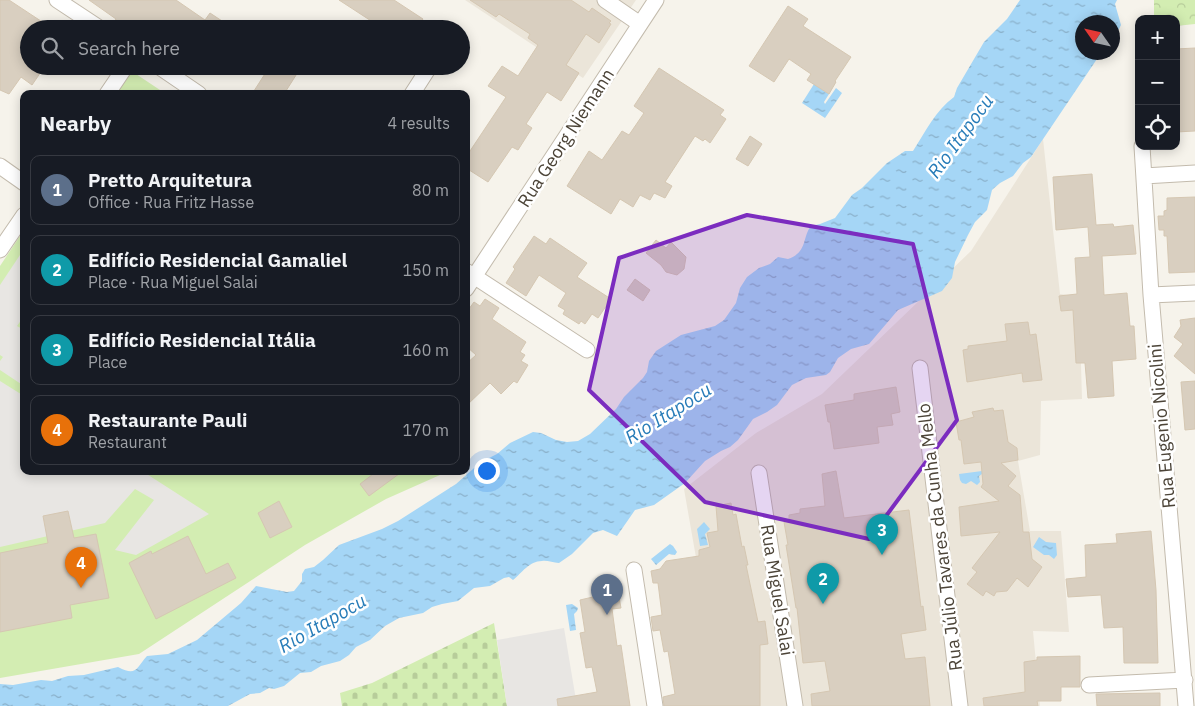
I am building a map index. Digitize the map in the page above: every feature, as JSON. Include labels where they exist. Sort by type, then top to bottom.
[{"type":"street","points":[[57,0],[87,20]]},
{"type":"street","points":[[605,0],[640,24]]},
{"type":"street","name":"Rua Georg Niemann","points":[[471,274],[656,0]]},
{"type":"street","points":[[110,90],[120,75]]},
{"type":"street","points":[[171,75],[193,90]]},
{"type":"street","points":[[415,90],[424,75]]},
{"type":"street","name":"Rua Eugenio Nicolini","points":[[1142,150],[1151,295],[1186,706]]},
{"type":"street","points":[[0,166],[20,180]]},
{"type":"street","points":[[1144,176],[1195,173]]},
{"type":"street","points":[[0,250],[20,221]]},
{"type":"street","points":[[471,274],[587,350]]},
{"type":"street","points":[[1151,295],[1195,293]]},
{"type":"street","name":"Rua Júlio Tavares da Cunha Mello","points":[[920,368],[960,706]]},
{"type":"street","name":"Rua Miguel Salai","points":[[759,474],[795,706]]},
{"type":"street","points":[[634,570],[655,706]]},
{"type":"street","points":[[1089,685],[1184,680]]},
{"type":"highlighted area","points":[[747,215],[913,244],[957,420],[869,539],[705,502],[589,390],[619,258]]},
{"type":"shaded area","points":[[465,0],[636,0],[583,78]]},
{"type":"shaded area","points":[[1043,139],[1060,294],[1079,296],[1082,399],[1041,401],[1040,455],[1018,461],[1030,531],[1061,531],[1069,632],[1033,631],[1040,706],[722,706],[684,489],[756,433],[822,394],[971,251]]},
{"type":"shaded area","points":[[20,255],[20,322],[17,326],[20,328],[20,383],[0,370],[0,361],[3,357],[0,355],[0,285]]},
{"type":"shaded area","points":[[0,381],[20,394],[20,475],[148,475],[209,514],[136,555],[115,550],[154,500],[135,489],[105,523],[0,547]]},
{"type":"shaded area","points":[[564,628],[577,706],[507,706],[497,640]]},
{"type":"green space","points":[[1154,0],[1195,0],[1195,24],[1180,26],[1180,15],[1154,15]]},
{"type":"green space","points":[[126,75],[138,75],[160,90],[116,90]]},
{"type":"green space","points":[[20,236],[20,475],[440,475],[386,499],[305,545],[139,654],[0,678],[0,266]]},
{"type":"green space","points":[[494,623],[507,706],[342,706],[340,693],[372,683]]},
{"type":"water","name":"Rio Itapocu","points":[[1020,0],[1117,0],[1115,4],[1118,15],[1075,15],[1075,60],[1096,60],[1031,157],[1023,163],[1013,176],[992,190],[987,210],[975,222],[955,262],[952,278],[942,291],[898,310],[869,344],[851,349],[838,358],[830,372],[826,375],[806,378],[792,385],[777,405],[753,419],[738,440],[730,447],[705,461],[685,483],[654,505],[635,510],[617,536],[603,530],[593,533],[572,554],[559,563],[546,561],[533,563],[513,580],[509,577],[504,578],[490,586],[474,588],[458,601],[432,607],[423,613],[399,618],[385,626],[370,640],[356,647],[340,661],[321,666],[311,672],[300,673],[284,686],[250,694],[228,706],[0,706],[0,684],[13,685],[41,680],[52,681],[68,676],[84,675],[118,667],[133,671],[136,670],[147,656],[168,654],[197,640],[241,603],[256,586],[287,592],[294,591],[302,581],[302,574],[305,569],[314,567],[339,545],[398,521],[456,484],[466,475],[470,475],[470,472],[481,462],[497,454],[510,443],[533,432],[567,442],[578,441],[590,434],[616,409],[624,397],[643,378],[647,372],[649,361],[656,351],[681,335],[715,326],[724,320],[736,303],[740,288],[747,277],[759,268],[770,264],[778,257],[788,259],[794,256],[802,248],[811,226],[835,218],[852,195],[862,188],[887,163],[905,151],[913,151],[936,115],[954,97],[957,88],[984,42],[1007,19]]},
{"type":"water","points":[[814,84],[829,94],[824,102],[825,104],[836,88],[842,93],[825,118],[802,103]]},
{"type":"water","points":[[982,471],[982,474],[979,476],[980,482],[977,485],[971,481],[966,484],[962,483],[960,480],[959,474]]},
{"type":"water","points":[[704,522],[710,529],[705,534],[708,545],[700,546],[697,529]]},
{"type":"water","points":[[1039,537],[1046,542],[1056,543],[1057,555],[1054,559],[1033,547]]},
{"type":"water","points":[[670,544],[677,552],[675,555],[669,554],[656,565],[651,559]]},
{"type":"water","points":[[572,604],[578,608],[574,614],[576,630],[570,631],[566,605]]},
{"type":"building","points":[[0,0],[9,0],[39,20],[20,20],[20,75],[39,75],[32,85],[21,77],[9,94],[0,90]]},
{"type":"building","points":[[89,0],[176,0],[205,20],[115,20]]},
{"type":"building","points":[[339,0],[394,0],[423,19],[422,20],[370,20]]},
{"type":"building","points":[[470,0],[571,0],[589,12],[592,8],[611,21],[609,23],[611,24],[599,43],[586,34],[566,65],[579,73],[561,101],[547,92],[526,124],[532,128],[518,150],[512,147],[488,182],[470,171],[470,151],[506,97],[488,86],[502,66],[518,76],[538,45],[528,38],[530,34],[499,14],[496,17]]},
{"type":"building","points":[[788,6],[808,19],[803,26],[851,57],[829,94],[807,80],[811,74],[789,59],[774,82],[749,66]]},
{"type":"building","points":[[210,13],[220,20],[205,20]]},
{"type":"building","points":[[1195,48],[1195,131],[1180,132],[1180,49]]},
{"type":"building","points":[[659,68],[724,110],[720,115],[726,119],[710,143],[705,139],[703,141],[695,136],[665,182],[672,186],[665,198],[654,193],[650,200],[640,195],[633,207],[620,199],[611,214],[567,186],[589,151],[602,160],[622,131],[629,135],[644,113],[634,106]]},
{"type":"building","points":[[264,75],[296,75],[287,90],[255,90]]},
{"type":"building","points":[[750,136],[762,144],[748,166],[736,159]]},
{"type":"building","points":[[1092,174],[1096,225],[1113,224],[1114,227],[1133,225],[1136,254],[1102,256],[1104,295],[1127,293],[1130,326],[1134,326],[1136,359],[1112,361],[1114,396],[1088,398],[1085,363],[1076,363],[1073,310],[1061,311],[1059,296],[1077,294],[1075,258],[1090,257],[1088,227],[1056,230],[1053,177]]},
{"type":"building","points":[[1195,197],[1195,272],[1169,273],[1167,236],[1164,236],[1164,230],[1159,230],[1158,216],[1164,216],[1164,211],[1167,210],[1167,198]]},
{"type":"building","points":[[534,236],[546,244],[550,238],[587,263],[577,277],[611,299],[598,318],[592,314],[585,324],[581,321],[579,324],[563,314],[565,310],[558,306],[566,293],[539,275],[526,296],[506,283],[515,269],[513,267]]},
{"type":"building","points":[[656,240],[666,248],[671,242],[686,257],[684,269],[677,275],[666,272],[661,265],[646,253]]},
{"type":"building","points":[[635,279],[650,290],[643,301],[627,290]]},
{"type":"building","points":[[485,299],[499,308],[492,319],[526,342],[520,352],[525,355],[521,361],[528,365],[517,383],[514,381],[501,394],[490,383],[470,402],[470,360],[476,355],[470,350],[470,308],[474,302],[480,306]]},
{"type":"building","points":[[1195,318],[1195,374],[1174,356],[1183,344],[1174,337],[1181,326],[1180,320]]},
{"type":"building","points":[[1028,322],[1030,335],[1036,334],[1042,380],[1023,382],[1022,373],[967,382],[963,350],[968,349],[968,346],[1007,341],[1005,324]]},
{"type":"building","points":[[1195,381],[1195,429],[1185,430],[1181,382]]},
{"type":"building","points":[[896,387],[900,412],[891,414],[893,425],[877,427],[879,443],[834,449],[825,405],[854,400],[854,394]]},
{"type":"building","points":[[993,408],[994,411],[1003,410],[1008,442],[1017,448],[1018,460],[1001,463],[1016,476],[1008,486],[1020,495],[1023,532],[1029,532],[1032,559],[1042,567],[1028,587],[1017,578],[1007,591],[996,592],[994,596],[986,591],[983,596],[967,584],[977,572],[972,568],[1000,532],[961,536],[959,507],[999,501],[981,487],[983,484],[981,462],[964,464],[961,440],[959,440],[956,422],[974,417],[972,412]]},
{"type":"building","points":[[836,471],[844,518],[909,510],[921,607],[923,606],[926,630],[901,634],[905,659],[925,657],[930,706],[812,706],[811,694],[830,691],[825,661],[803,663],[784,522],[789,521],[789,515],[800,513],[800,509],[825,506],[822,474]]},
{"type":"building","points":[[372,475],[398,475],[369,496],[360,484]]},
{"type":"building","points":[[279,501],[292,527],[270,538],[258,513]]},
{"type":"building","points":[[731,503],[733,515],[736,514],[742,547],[744,546],[758,622],[765,621],[768,644],[760,645],[760,706],[664,706],[663,697],[675,694],[668,651],[664,652],[660,630],[653,631],[651,617],[662,615],[658,583],[653,583],[651,571],[660,569],[666,561],[699,556],[699,550],[710,547],[707,533],[718,531],[716,506]]},
{"type":"building","points":[[68,511],[74,538],[96,534],[109,598],[70,605],[72,618],[0,632],[0,553],[48,543],[43,516]]},
{"type":"building","points":[[1151,531],[1156,590],[1158,663],[1124,663],[1123,627],[1104,628],[1101,595],[1068,597],[1066,579],[1086,577],[1085,545],[1117,543],[1116,534]]},
{"type":"building","points":[[188,536],[206,574],[228,563],[236,578],[156,619],[129,563],[151,551],[152,554]]},
{"type":"building","points":[[618,592],[621,608],[612,609],[617,646],[621,645],[630,706],[558,706],[557,699],[597,692],[592,667],[586,668],[580,633],[585,632],[580,600],[597,596],[597,594]]},
{"type":"building","points":[[1080,656],[1080,687],[1061,687],[1061,701],[1037,701],[1038,706],[984,706],[983,698],[1025,692],[1024,662],[1037,660],[1037,657]]},
{"type":"building","points":[[1160,693],[1160,706],[1097,706],[1096,694]]},
{"type":"place","name":"Edifício Residencial Itália","points":[[882,555]]},
{"type":"place","name":"Restaurante Pauli","points":[[81,588]]},
{"type":"place","name":"Edifício Residencial Gamaliel","points":[[823,604]]},
{"type":"place","name":"Pretto Arquitetura","points":[[607,615]]}]
